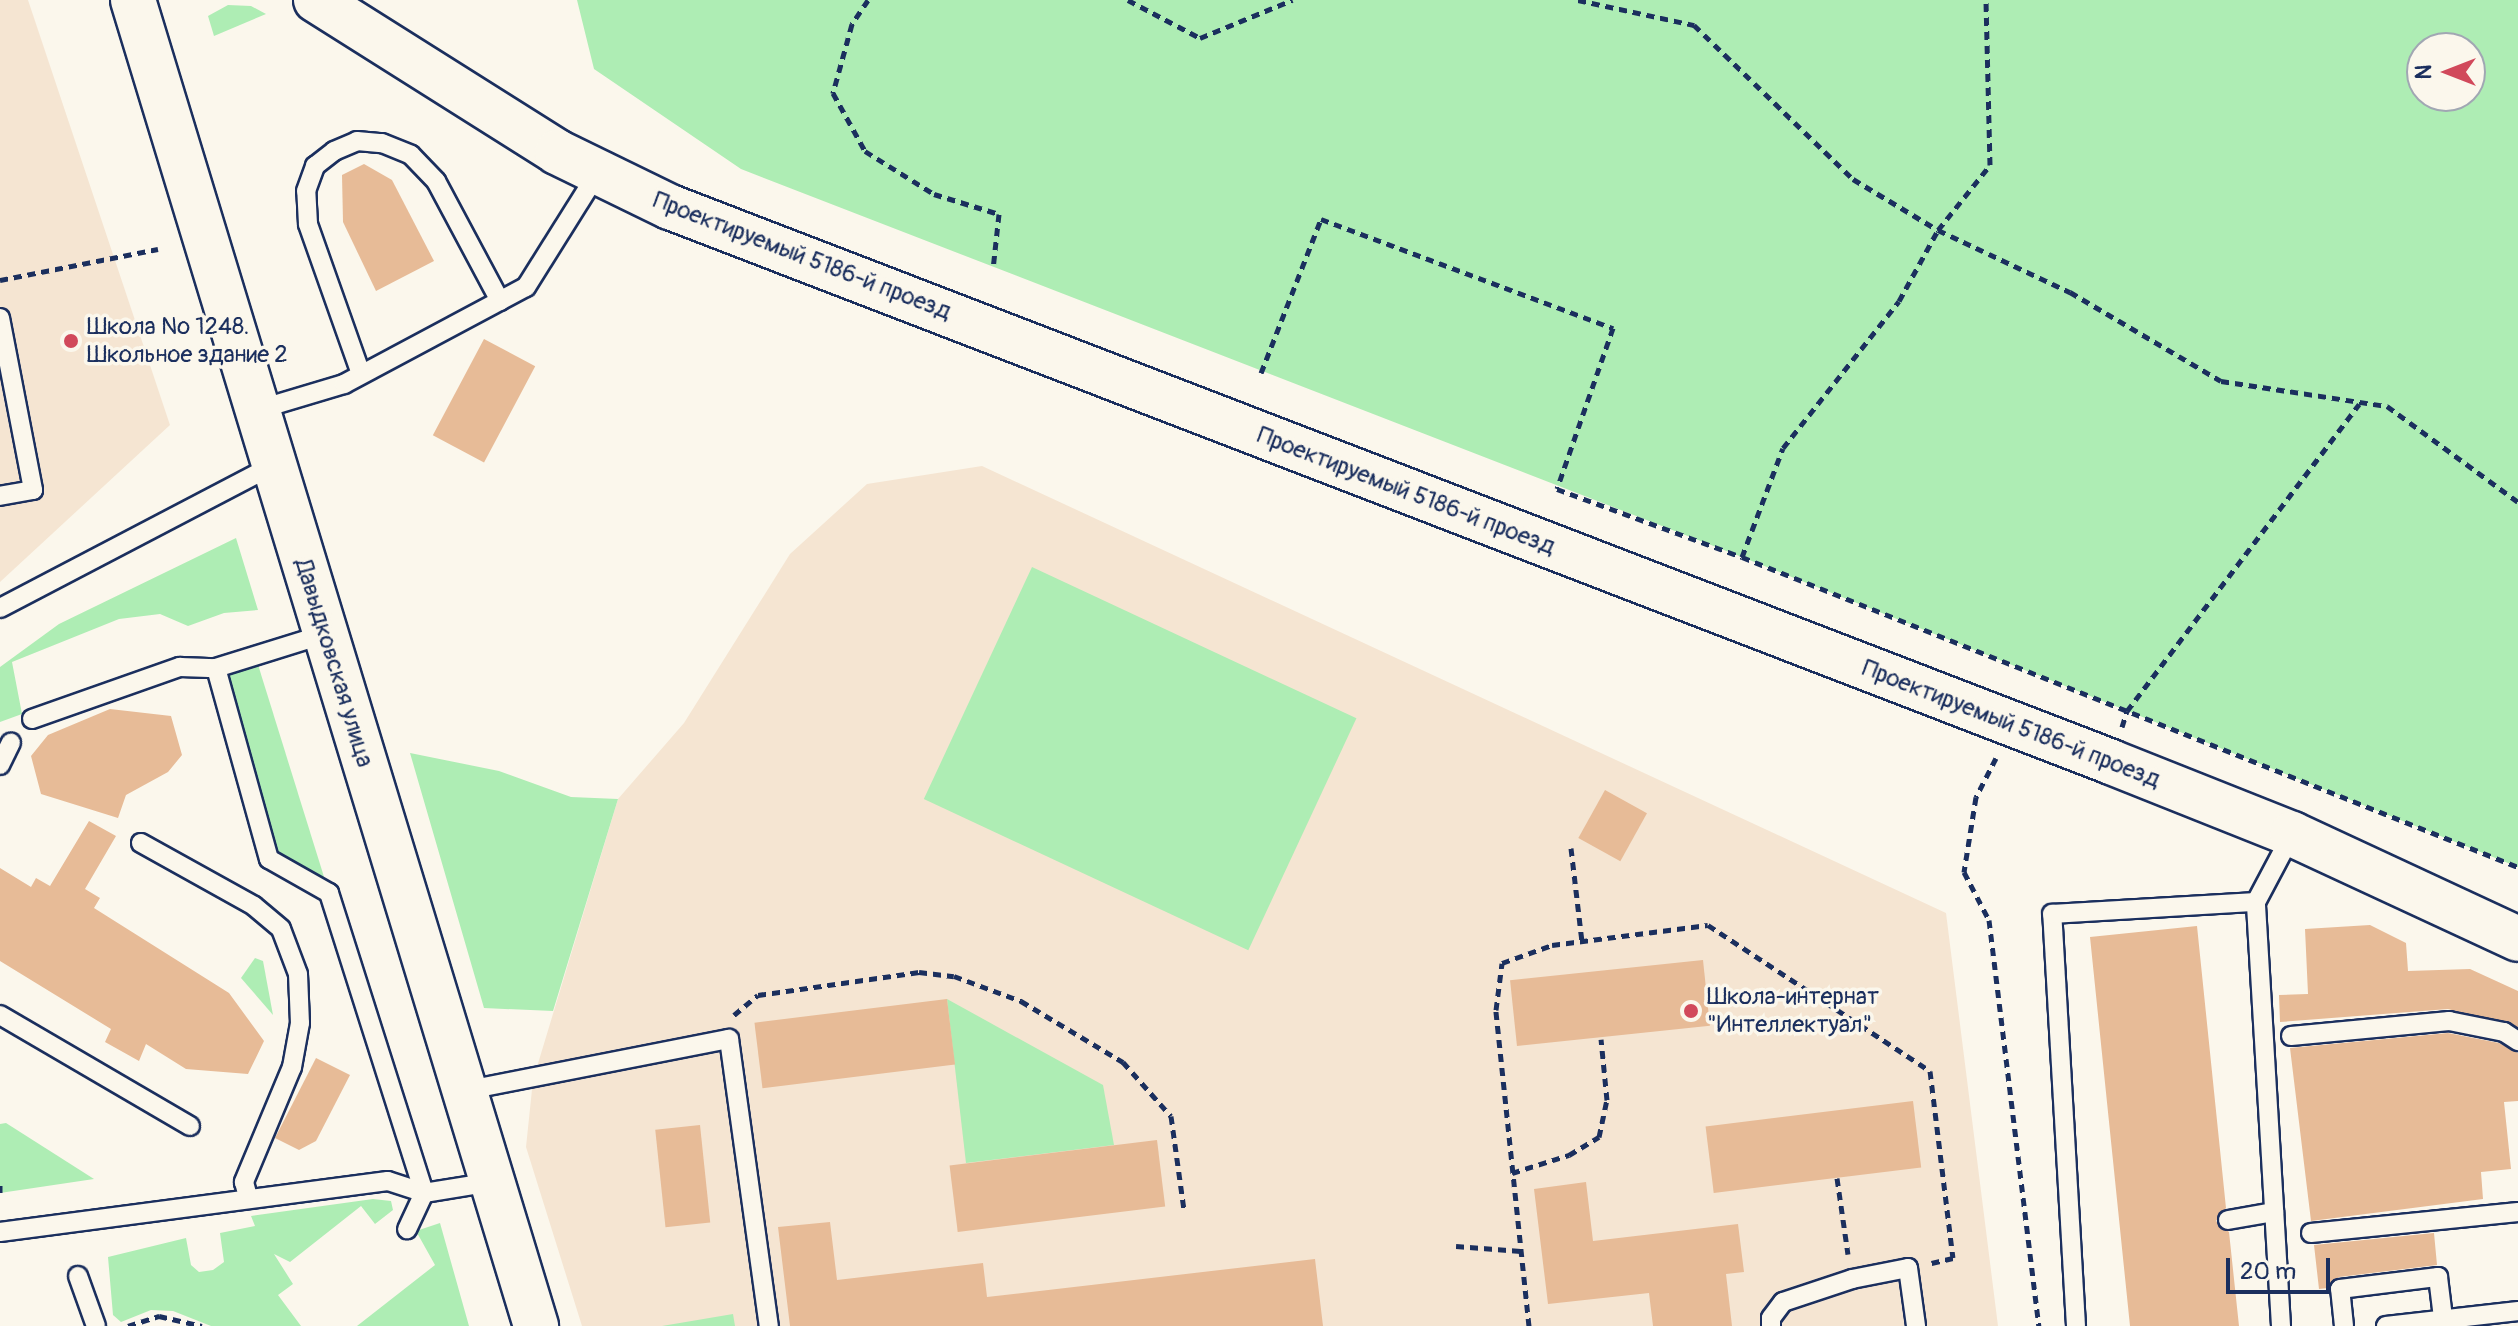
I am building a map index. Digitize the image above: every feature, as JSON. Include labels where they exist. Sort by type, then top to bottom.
[{"type":"street","name":"Давыдковская улица","points":[[133,0],[536,1326]]},
{"type":"street","name":"Проектируемый 5186-й проезд","points":[[316,0],[557,152],[670,207],[2111,762],[2292,834],[2518,939]]},
{"type":"lane","points":[[361,374],[308,224],[306,191],[315,166],[334,151],[369,142],[411,155],[436,181],[500,301]]},
{"type":"lane","points":[[257,410],[361,374],[526,287],[598,172]]},
{"type":"lane","points":[[0,318],[33,490],[0,496]]},
{"type":"lane","points":[[0,608],[274,465]]},
{"type":"lane","points":[[32,719],[180,667],[216,668],[325,634]]},
{"type":"lane","points":[[216,668],[269,859],[329,893],[424,1193],[407,1229]]},
{"type":"lane","points":[[0,765],[11,742]]},
{"type":"lane","points":[[2281,1326],[2256,902],[2292,834]]},
{"type":"lane","points":[[141,843],[254,906],[281,929],[298,974],[300,1023],[292,1067],[244,1182],[248,1197]]},
{"type":"lane","points":[[2076,1326],[2052,914],[2256,902]]},
{"type":"lane","points":[[0,1015],[190,1126]]},
{"type":"lane","points":[[2291,1036],[2449,1021],[2504,1032],[2518,1041]]},
{"type":"lane","points":[[463,1091],[680,1045],[729,1039],[769,1326]]},
{"type":"lane","points":[[0,1232],[388,1181],[424,1193],[491,1182]]},
{"type":"lane","points":[[2228,1220],[2274,1212]]},
{"type":"lane","points":[[2311,1233],[2518,1212]]},
{"type":"lane","points":[[1771,1326],[1783,1302],[1852,1279],[1908,1268],[1916,1326]]},
{"type":"lane","points":[[78,1276],[96,1326]]},
{"type":"lane","points":[[2344,1326],[2340,1289],[2438,1277],[2443,1322]]},
{"type":"lane","points":[[2386,1326],[2443,1322],[2518,1311]]},
{"type":"path","points":[[868,0],[852,24],[833,93],[865,151],[934,194],[999,214],[993,269]]},
{"type":"path","points":[[1128,0],[1200,38],[1292,0]]},
{"type":"path","points":[[1578,0],[1694,25],[1853,179],[1938,230],[2070,292],[2221,381],[2387,406],[2518,502]]},
{"type":"path","points":[[1742,557],[1783,448],[1899,301],[1938,230],[1990,165],[1986,0]]},
{"type":"path","points":[[1261,373],[1321,219],[1613,328],[1557,489],[1742,557],[2518,867]]},
{"type":"path","points":[[0,280],[158,249]]},
{"type":"path","points":[[2111,762],[2127,711],[2359,404]]},
{"type":"path","points":[[2013,724],[1976,797],[1964,872],[1989,920],[2039,1326]]},
{"type":"path","points":[[1571,848],[1582,941]]},
{"type":"path","points":[[1529,1326],[1496,1010],[1502,963],[1582,941],[1708,925],[1930,1071],[1953,1258],[1908,1268]]},
{"type":"path","points":[[729,1039],[734,1014],[758,995],[919,972],[954,976],[1021,1001],[1123,1062],[1171,1116],[1184,1210]]},
{"type":"path","points":[[1512,1173],[1569,1155],[1599,1137],[1607,1100],[1601,1039]]},
{"type":"path","points":[[1837,1178],[1852,1279]]},
{"type":"path","points":[[0,1185],[0,1193]]},
{"type":"path","points":[[1456,1246],[1521,1251]]},
{"type":"path","points":[[128,1326],[159,1316],[202,1326]]},
{"type":"shaded area","name":"Школа № 1248. Школьное здание 2","points":[[0,0],[28,0],[170,425],[0,582]]},
{"type":"shaded area","points":[[982,466],[1946,913],[1998,1326],[582,1326],[526,1147],[533,1080],[618,799],[684,723],[790,554],[867,484]]},
{"type":"green space","points":[[577,0],[2518,0],[2518,867],[1742,557],[741,169],[594,69]]},
{"type":"green space","points":[[228,5],[251,6],[266,14],[214,36],[208,16]]},
{"type":"green space","points":[[236,538],[258,610],[224,613],[188,626],[160,614],[119,619],[12,662],[22,714],[0,722],[0,667],[59,624]]},
{"type":"green space","points":[[1032,567],[1356,718],[1248,950],[924,799]]},
{"type":"green space","points":[[255,655],[329,893],[269,859],[216,668]]},
{"type":"green space","points":[[410,753],[499,771],[571,797],[618,799],[553,1011],[484,1008]]},
{"type":"green space","points":[[255,958],[263,961],[273,1015],[241,978]]},
{"type":"green space","points":[[947,999],[1103,1085],[1114,1145],[966,1163]]},
{"type":"green space","points":[[6,1123],[94,1179],[0,1193],[0,1124]]},
{"type":"green space","points":[[373,1199],[391,1201],[393,1210],[375,1224],[361,1206],[290,1262],[274,1254],[293,1284],[278,1295],[301,1326],[211,1326],[173,1311],[151,1310],[121,1322],[113,1315],[108,1257],[186,1238],[191,1265],[199,1272],[213,1270],[224,1262],[220,1233],[255,1226],[251,1216]]},
{"type":"green space","points":[[440,1223],[469,1326],[357,1326],[435,1265],[416,1231]]},
{"type":"green space","points":[[733,1314],[735,1326],[662,1326]]},
{"type":"building","points":[[364,164],[392,180],[434,261],[376,291],[343,222],[342,175]]},
{"type":"building","points":[[484,339],[535,366],[484,462],[433,435]]},
{"type":"building","points":[[110,709],[171,716],[182,755],[168,772],[126,795],[118,818],[41,794],[31,756],[48,735]]},
{"type":"building","points":[[1605,790],[1647,813],[1620,861],[1578,838]]},
{"type":"building","points":[[89,821],[116,836],[85,889],[100,898],[94,908],[229,993],[264,1041],[248,1074],[186,1069],[146,1044],[139,1061],[105,1042],[111,1029],[0,961],[0,868],[31,887],[36,878],[50,886]]},
{"type":"building","points":[[2370,925],[2406,943],[2408,971],[2470,969],[2518,991],[2518,1027],[2448,1009],[2280,1022],[2279,995],[2308,994],[2305,929]]},
{"type":"building","points":[[2197,926],[2226,1208],[2216,1221],[2229,1232],[2239,1326],[2130,1326],[2090,937]]},
{"type":"building","points":[[1703,960],[1710,1026],[1517,1046],[1510,980]]},
{"type":"building","points":[[947,999],[955,1065],[762,1088],[754,1023]]},
{"type":"building","points":[[2448,1033],[2499,1043],[2518,1053],[2518,1101],[2504,1102],[2511,1169],[2481,1172],[2483,1199],[2311,1221],[2290,1048]]},
{"type":"building","points":[[316,1058],[350,1075],[316,1141],[299,1150],[275,1138]]},
{"type":"building","points":[[1913,1101],[1921,1168],[1714,1193],[1706,1126]]},
{"type":"building","points":[[700,1125],[710,1222],[665,1227],[655,1130]]},
{"type":"building","points":[[1157,1140],[1165,1207],[958,1232],[950,1165]]},
{"type":"building","points":[[1586,1182],[1593,1241],[1738,1224],[1744,1272],[1726,1274],[1732,1326],[1653,1326],[1649,1293],[1548,1304],[1534,1189]]},
{"type":"building","points":[[830,1222],[837,1280],[983,1263],[987,1297],[1315,1259],[1323,1326],[790,1326],[778,1227]]},
{"type":"building","points":[[2434,1233],[2437,1265],[2339,1277],[2328,1288],[2319,1289],[2314,1245]]},
{"type":"place","name":"Школа № 1248. Школьное здание 2","points":[[71,341]]},
{"type":"place","name":"Школа-интернат \"Интеллектуал\"","points":[[1691,1011]]}]
